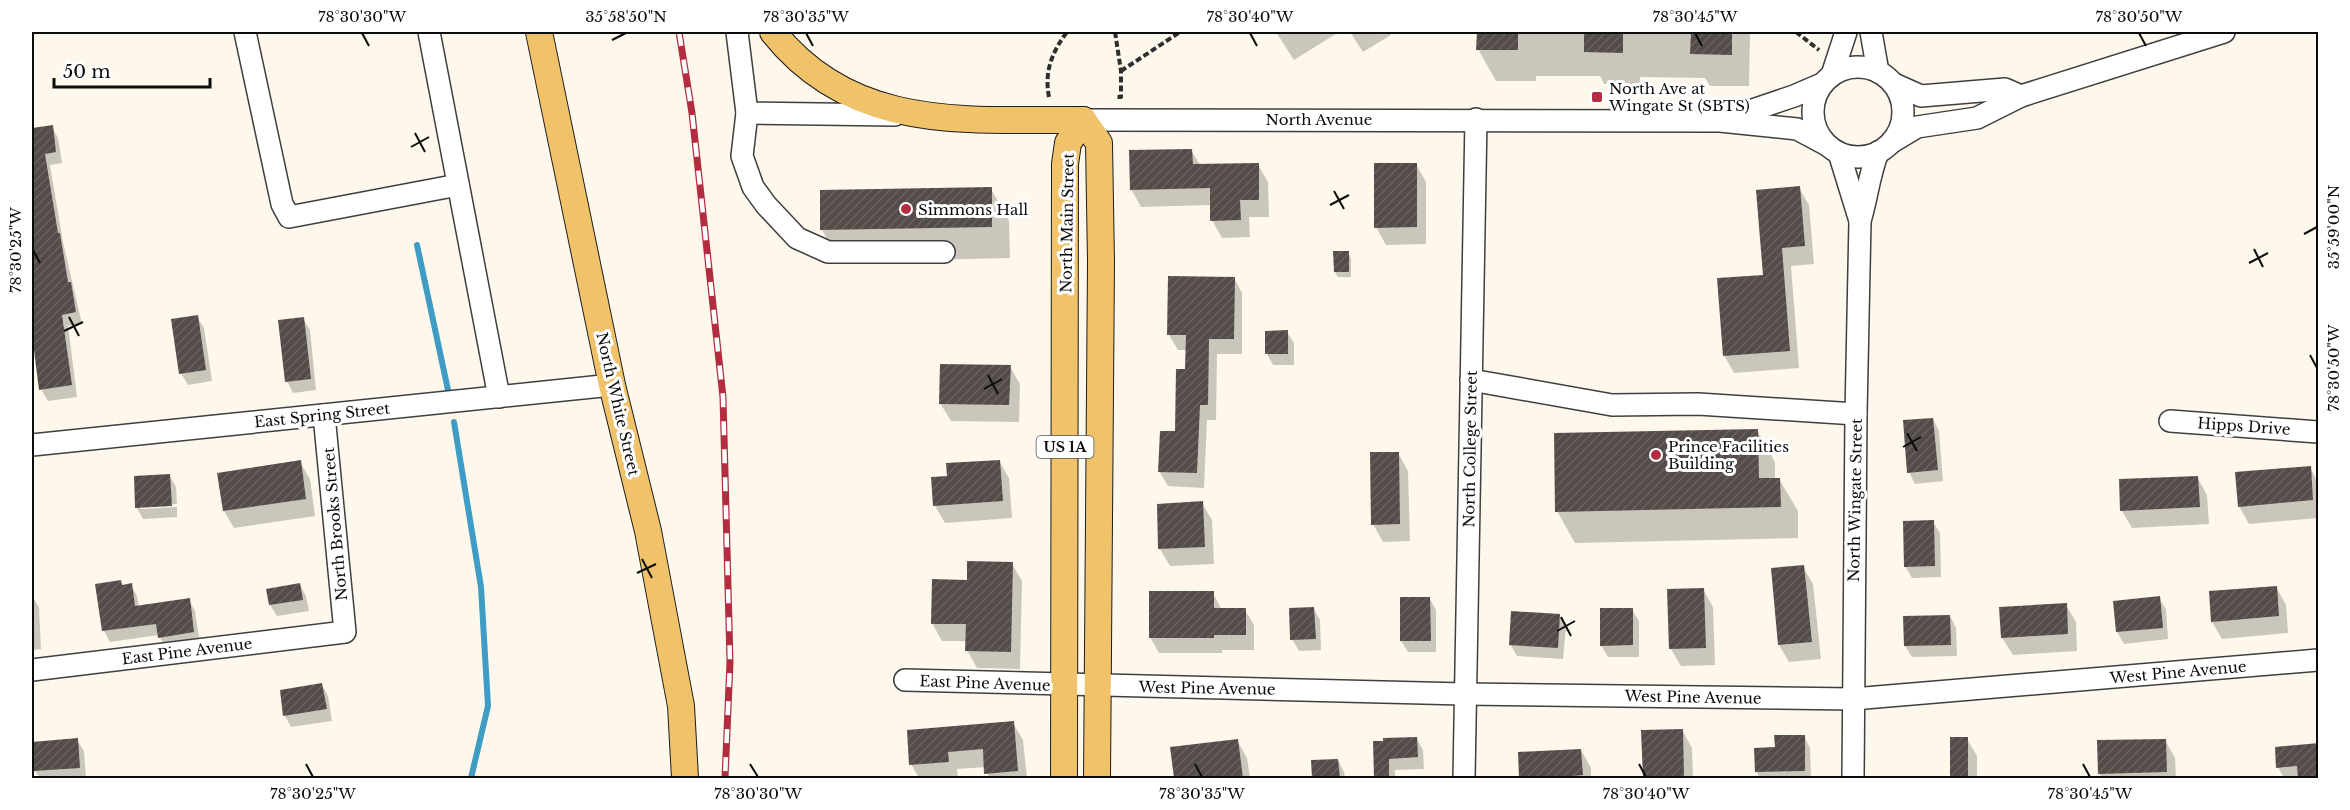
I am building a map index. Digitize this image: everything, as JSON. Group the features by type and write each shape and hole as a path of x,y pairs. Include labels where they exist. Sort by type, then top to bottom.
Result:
{"main road":[{"name":"North White Street","path":"539,32 612,385 648,531 677,679 685,778"},
{"name":"North Avenue","path":"773,32 798,58 837,87 887,109 918,116 1083,120"},
{"name":"North Main Street","path":"1064,778 1065,164 1068,143 1083,120 1099,143 1101,274 1097,778"}],"street":[{"path":"246,32 282,204 289,217 458,185"},
{"path":"429,32 499,397"},
{"path":"737,32 747,112 742,156 753,187 766,206 797,238 828,252 945,252"},
{"path":"1846,32 1827,80 1815,96 1813,109 1814,123 1819,135 1833,149 1853,157 1868,156 1917,127 1977,118 2021,96 2224,32"},
{"path":"1871,32 1886,78 1901,98 1903,113 1900,128 1885,147"},
{"path":"1827,80 1844,69 1858,66 1921,96 2005,89 2021,96"},
{"name":"North Avenue","path":"1719,121 1794,96 1827,80"},
{"path":"747,112 918,116"},
{"name":"North College Street","path":"1464,778 1476,119"},
{"name":"North Avenue","path":"1083,120 1719,121 1797,129 1833,149"},
{"name":"North Wingate Street","path":"1852,778 1860,221 1867,201 1869,175 1885,147"},
{"name":"North Wingate Street","path":"1833,149 1860,221"},
{"path":"1471,380 1612,405 1698,404 1856,414"},
{"name":"East Spring Street","path":"32,445 612,385"},
{"name":"North Brooks Street","path":"324,415 345,632 343,632"},
{"name":"Hipps Drive","path":"2170,421 2319,432"},
{"name":"East Pine Avenue","path":"32,670 343,632"},
{"name":"West Pine Avenue","path":"1065,685 1464,694 1853,699 2319,660"},
{"name":"East Pine Avenue","path":"905,680 1065,685"}],"path":[{"path":"1059,97 1049,97 1048,78 1053,51 1067,32"},
{"path":"1111,97 1121,97 1121,70 1115,32"},
{"path":"1121,70 1180,32"},
{"path":"1796,32 1824,53"}],"building":[{"path":"1477,32 1518,32 1518,50 1476,50"},
{"path":"1584,32 1623,32 1623,53 1584,52"},
{"path":"1691,32 1732,32 1732,55 1690,54"},
{"path":"53,125 56,152 45,154 58,233 60,233 68,282 71,282 76,312 62,315 72,385 39,390 32,334 32,236 34,236 32,128"},
{"path":"1192,149 1193,164 1259,163 1259,200 1240,200 1241,220 1210,221 1210,188 1130,190 1129,150"},
{"path":"1374,163 1417,163 1417,227 1374,228"},
{"path":"1800,186 1805,246 1782,248 1790,351 1723,356 1717,278 1763,275 1756,190"},
{"name":"Simmons Hall","path":"992,187 992,227 820,230 820,190"},
{"path":"1333,251 1349,251 1349,272 1334,272"},
{"path":"1168,276 1235,277 1234,339 1209,339 1208,405 1200,405 1197,473 1158,472 1160,431 1175,431 1176,369 1185,369 1186,335 1167,335"},
{"path":"198,315 206,370 179,374 171,319"},
{"path":"304,317 311,379 285,382 278,320"},
{"path":"1288,330 1288,354 1265,354 1265,331"},
{"path":"940,364 1011,365 1009,405 939,404"},
{"path":"1933,418 1938,470 1907,473 1903,420"},
{"name":"Prince Facilities Building","path":"1758,429 1759,478 1780,478 1781,507 1555,512 1554,433"},
{"path":"1370,452 1399,452 1400,524 1371,525"},
{"path":"301,460 306,499 223,511 217,473"},
{"path":"1000,460 1003,501 933,506 931,477 947,476 946,463"},
{"path":"2311,466 2313,500 2238,507 2235,472"},
{"path":"170,474 172,506 135,508 134,476"},
{"path":"2198,476 2200,507 2120,511 2119,479"},
{"path":"1203,501 1205,547 1158,549 1157,504"},
{"path":"1934,520 1935,566 1904,567 1903,521"},
{"path":"967,561 1013,562 1011,652 965,651 966,624 931,624 932,579 967,580"},
{"path":"1804,565 1812,642 1778,645 1771,568"},
{"path":"121,580 122,585 132,583 135,606 190,598 194,632 158,638 156,624 102,631 95,584"},
{"path":"300,583 303,600 269,605 266,589"},
{"path":"2277,586 2279,616 2211,622 2209,591"},
{"path":"1704,588 1706,648 1669,649 1667,589"},
{"path":"1149,591 1214,591 1214,608 1246,608 1246,635 1214,635 1214,638 1149,638"},
{"path":"2160,596 2163,628 2116,632 2113,601"},
{"path":"1400,597 1430,597 1431,641 1400,641"},
{"path":"2067,603 2068,634 2001,638 1999,607"},
{"path":"1314,607 1316,639 1290,640 1289,608"},
{"path":"1600,608 1633,608 1633,645 1600,646"},
{"path":"1511,611 1560,614 1558,648 1509,645"},
{"path":"1950,615 1951,645 1904,646 1903,616"},
{"path":"322,683 327,709 283,716 280,690"},
{"path":"1014,721 1018,771 984,774 983,749 948,752 949,762 909,765 907,730"},
{"path":"1683,729 1684,778 1643,778 1641,730"},
{"path":"1774,735 1805,735 1805,771 1755,772 1754,748 1775,747"},
{"path":"1417,737 1418,757 1389,759 1389,778 1374,778 1373,741 1383,741 1383,738"},
{"path":"1950,737 1968,737 1968,778 1950,778"},
{"path":"78,738 80,768 34,771 32,742"},
{"path":"1238,739 1243,778 1174,778 1170,747"},
{"path":"2166,739 2167,772 2098,774 2097,740"},
{"path":"2319,743 2319,778 2298,778 2297,766 2276,768 2275,747"},
{"path":"1581,749 1583,775 1519,778 1518,752"},
{"path":"1338,759 1340,778 1312,778 1311,760"}],"waterway":[{"path":"417,245 448,390"},
{"path":"454,422 481,587 488,706 471,778"}],"railway":[{"path":"679,32 692,113 723,397 730,662 725,778"}],"place":[{"name":"North Ave at Wingate St (SBTS)","path":"1597,97"},
{"name":"Simmons Hall","path":"906,209"},
{"name":"Prince Facilities Building","path":"1656,455"}]}
